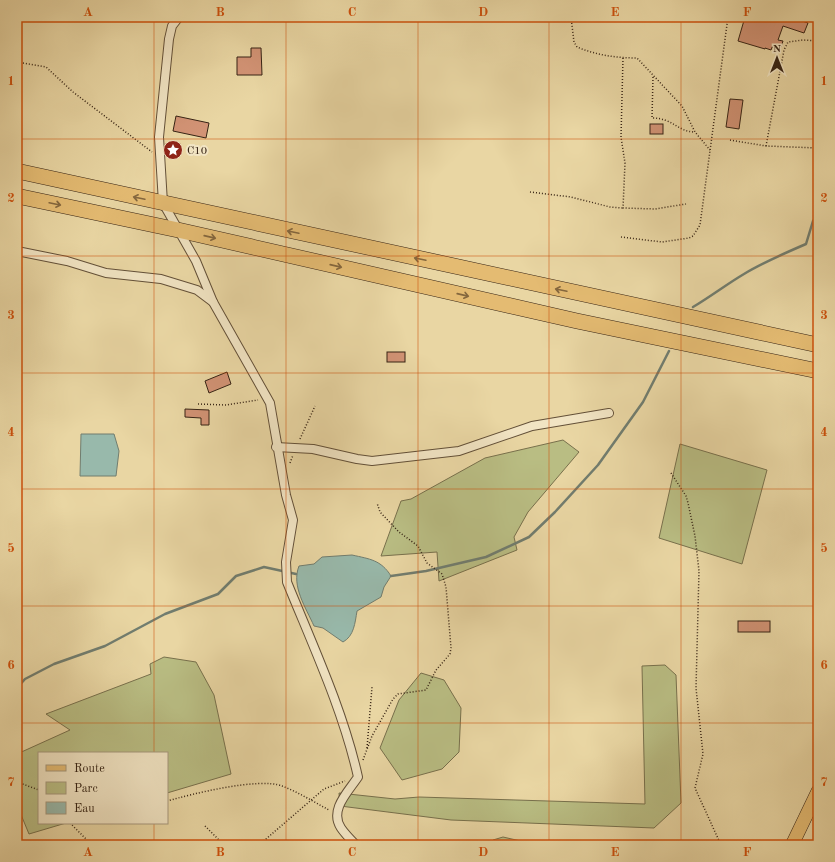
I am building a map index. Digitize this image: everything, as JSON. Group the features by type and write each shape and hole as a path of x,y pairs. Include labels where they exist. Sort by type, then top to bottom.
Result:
{"highway":[{"path":"17,171 818,344"},
{"path":"17,196 178,230 577,321 818,371"},
{"path":"587,295 818,336"},
{"path":"577,321 818,381"}],"main road":[{"path":"792,845 818,791"}],"street":[{"path":"179,17 172,26 169,39 159,120 163,203 196,261 214,302 270,403 276,447 293,520 286,562 287,582 334,698 351,745 358,777 341,801 336,814 340,828 356,845"},
{"path":"17,251 67,261 106,273 161,279 197,290 214,302"},
{"path":"276,447 314,449 357,460 372,461 459,451 532,426 609,413"}],"path":[{"path":"571,17 574,42 577,47 591,53 623,58 637,58 682,106 696,132 710,150"},
{"path":"621,238 662,242 689,238 693,236 701,221 728,17"},
{"path":"813,17 818,19"},
{"path":"766,146 784,50 788,42 803,40 818,41"},
{"path":"623,58 621,137 625,163 623,208"},
{"path":"17,62 46,67 73,92 160,158"},
{"path":"653,76 652,118 667,119 684,130 696,132"},
{"path":"730,140 766,146 818,148"},
{"path":"530,192 571,197 610,207 655,209 686,204"},
{"path":"198,404 226,405 268,398"},
{"path":"671,473 686,496 688,503 695,536 699,571 696,688 703,754 695,788 721,845"},
{"path":"259,845 327,787 358,777 366,750 393,698 398,694 426,690 436,670 450,654 451,648 446,587 442,574 427,563 418,546 399,532 380,512 377,503"},
{"path":"366,750 372,687"},
{"path":"17,782 38,790"},
{"path":"168,801 249,784 266,783 282,786 336,814"},
{"path":"71,824 86,839 88,845"},
{"path":"205,826 224,845"}],"green space":[{"path":"563,440 579,452 528,512 514,537 517,550 439,581 437,552 381,556 401,501 411,499 485,458"},
{"path":"680,444 767,470 742,564 659,538"},
{"path":"164,657 196,662 214,695 231,774 168,793 168,752 38,752 38,824 63,824 29,834 17,805 17,754 70,730 46,714 151,674 150,664"},
{"path":"665,665 676,675 681,803 654,828 451,820 340,806 339,793 395,799 419,797 645,804 642,666"},
{"path":"421,673 444,680 461,708 459,752 442,769 402,780 380,748 399,700"},
{"path":"503,837 538,845 490,845 493,840"}],"water":[{"path":"81,434 114,434 119,451 116,476 80,476"},
{"path":"352,555 370,559 379,563 391,576 384,587 381,597 357,611 352,633 343,642 323,628 314,626 300,597 297,574 299,566 314,564 322,557"}],"building":[{"path":"745,17 790,17 808,23 804,33 783,26 778,40 783,41 781,47 773,45 771,50 738,41"},
{"path":"251,48 261,48 262,75 237,75 237,57 251,57"},
{"path":"730,99 743,100 739,129 726,127"},
{"path":"176,116 209,123 206,138 173,131"},
{"path":"650,124 663,124 663,134 650,134"},
{"path":"387,352 405,352 405,362 387,362"},
{"path":"227,372 231,384 209,393 205,381"},
{"path":"185,409 209,410 209,425 201,425 201,418 185,417"},
{"path":"738,621 770,621 770,632 738,632"}],"waterway":[{"path":"693,307 752,270 806,244 813,221 818,215"},
{"path":"391,576 426,571 486,557 529,537 555,512 598,465 643,402 669,351"},
{"path":"17,688 25,679 54,664 105,646 165,614 218,594 236,576 264,567 296,574"}],"place":[{"name":"C10","path":"173,150"}]}
